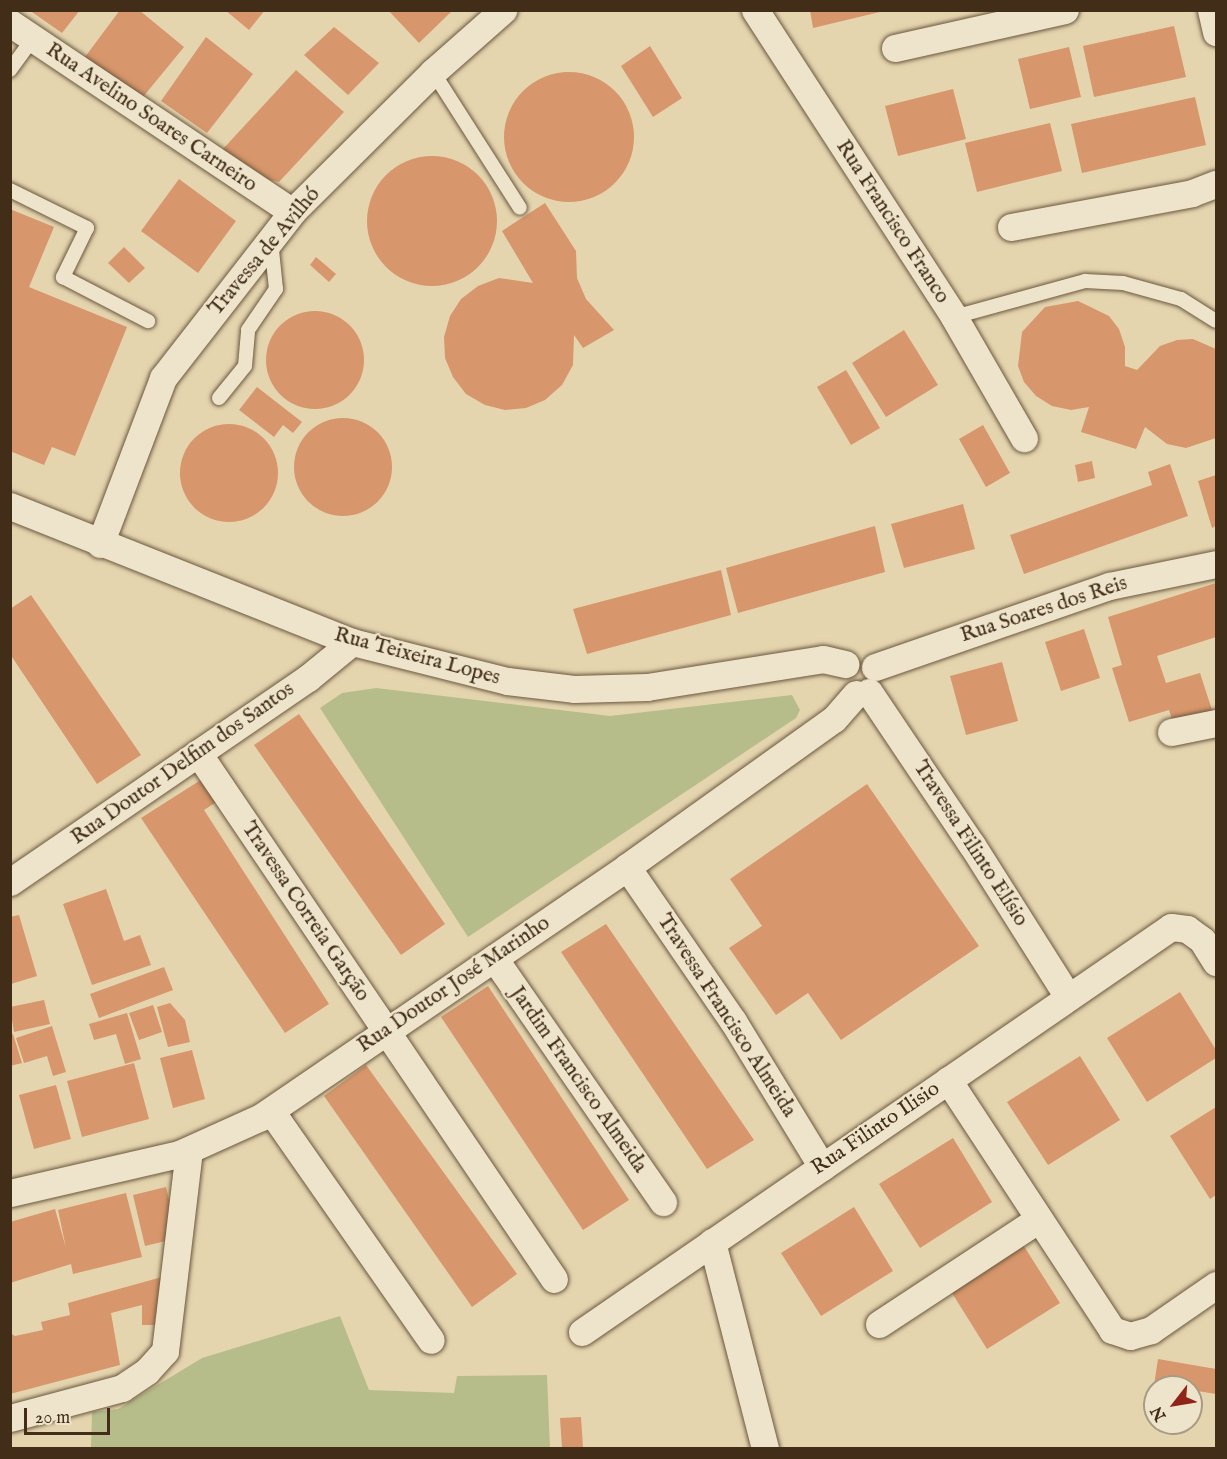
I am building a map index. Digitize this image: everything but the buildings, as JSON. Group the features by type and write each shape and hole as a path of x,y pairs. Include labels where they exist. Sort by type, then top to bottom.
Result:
{"street":[{"name":"Travessa de Avilhó","path":"100,543 163,378 292,212 433,72 502,10"},
{"name":"Rua Francisco Franco","path":"755,10 954,317 1024,438"},
{"path":"895,48 1065,10"},
{"path":"1211,10 1216,32"},
{"name":"Rua Avelino Soares Carneiro","path":"10,23 292,212"},
{"path":"1011,227 1192,192 1216,184"},
{"name":"Rua Teixeira Lopes","path":"10,506 352,642 507,681 574,689 647,687 824,659 845,664"},
{"name":"Rua Soares dos Reis","path":"875,666 1109,586 1216,564"},
{"name":"Rua Doutor Delfim dos Santos","path":"10,882 308,678 352,642"},
{"path":"861,657 875,666 878,678 862,693 842,683 845,664 861,657"},
{"name":"Rua Doutor José Marinho","path":"10,1193 189,1151 271,1111 627,867 834,718 862,693"},
{"name":"Travessa Filinto Elísio","path":"862,693 972,845 1068,997"},
{"path":"1171,732 1216,723"},
{"name":"Travessa Correia Garção","path":"198,753 554,1279"},
{"name":"Travessa Francisco Almeida","path":"627,867 733,1021 822,1167"},
{"name":"Rua Filinto Ilisio","path":"582,1332 1171,927 1186,929 1202,940 1216,962"},
{"name":"Jardim Francisco Almeida","path":"494,958 663,1202"},
{"path":"948,1080 1112,1330 1130,1336 1150,1330 1216,1285"},
{"path":"271,1111 432,1340"},
{"path":"10,1418 122,1388 147,1371 165,1351 189,1151"},
{"path":"879,1324 1040,1219"},
{"path":"712,1242 765,1449"}],"lane":[{"path":"10,70 33,38"},
{"path":"433,72 520,208"},
{"path":"10,190 87,228 63,277 148,321"},
{"path":"219,398 246,366 248,330 276,289 271,239"},
{"path":"954,317 1085,281 1123,282 1181,299 1216,321"}],"green space":[{"path":"376,688 610,716 792,695 800,710 796,718 468,937 320,708 342,693"},
{"path":"340,1316 369,1390 454,1393 457,1376 547,1375 550,1448 91,1448 92,1412 118,1409 202,1358"}]}
